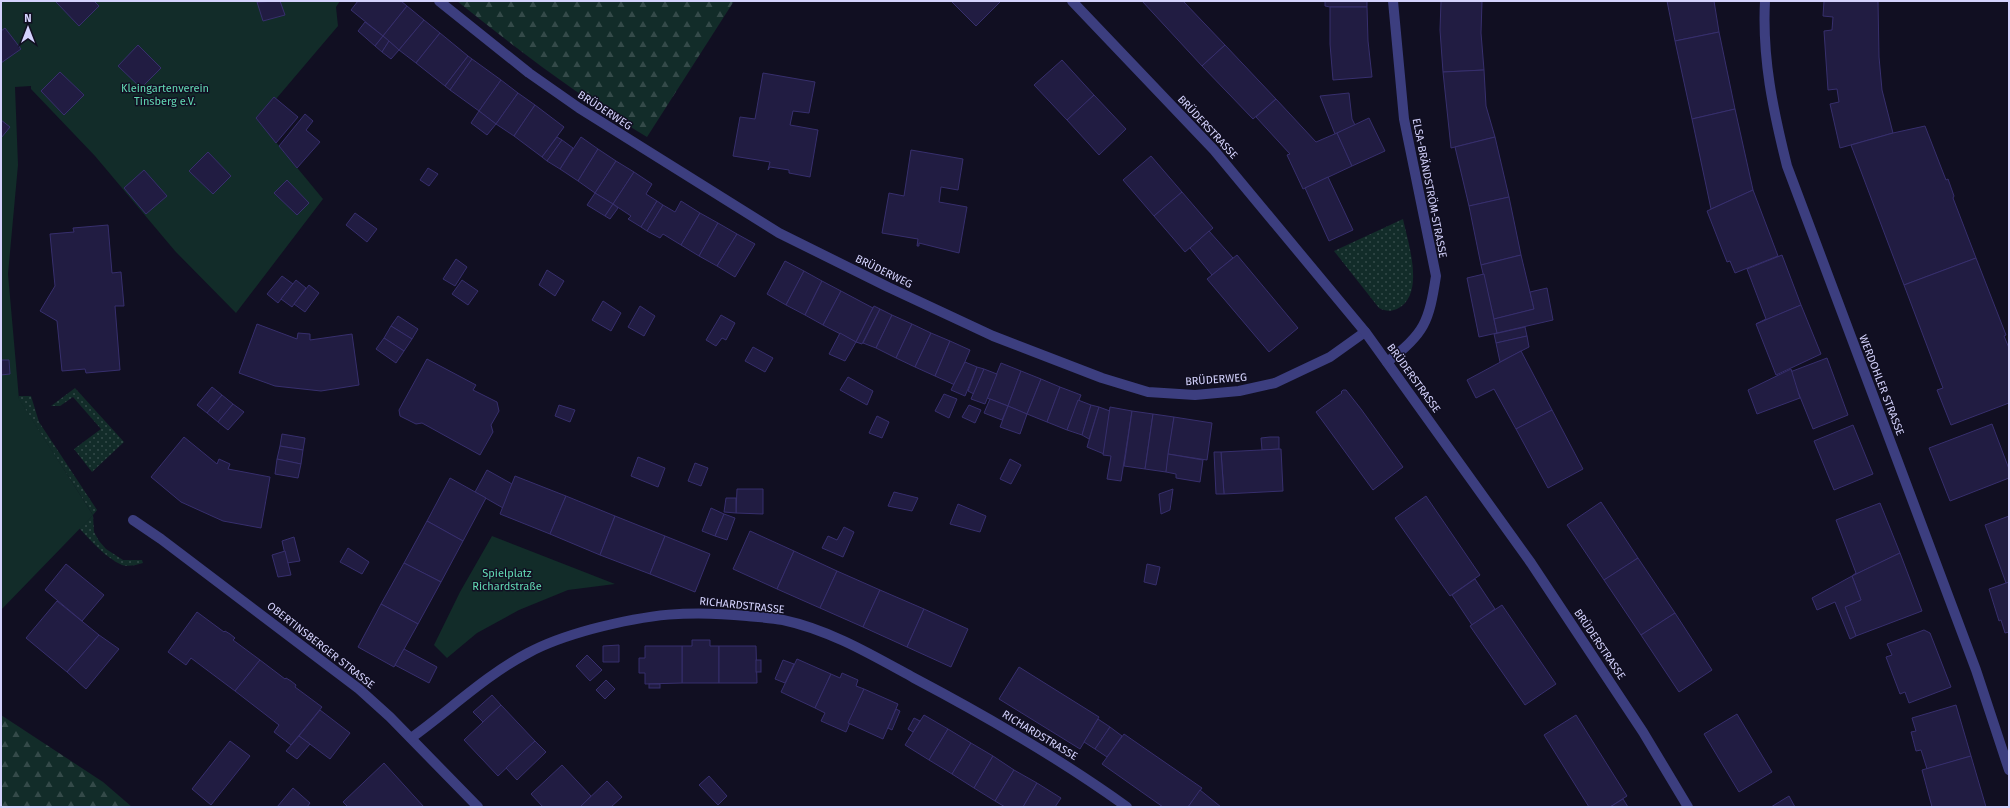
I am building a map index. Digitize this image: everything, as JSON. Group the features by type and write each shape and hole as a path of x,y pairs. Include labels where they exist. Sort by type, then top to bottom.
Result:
{"street":[{"name":"BRÜDERWEG","path":"439,1 529,74 579,108 642,149 779,232 888,287 993,336 1102,378 1148,392 1195,395 1239,391 1275,383 1330,357 1365,332"},
{"name":"BRÜDERSTRASSE","path":"1072,1 1214,150 1365,332 1531,563 1643,732 1688,807"},
{"name":"ELSA-BRÄNDSTRÖM-STRASSE","path":"1387,362 1402,351 1424,328 1433,303 1436,276 1404,119 1393,1"},
{"name":"WERDOHLER STRASSE","path":"1765,1 1763,34 1770,93 1787,166 1976,670 2009,770"},
{"name":"OBERTINSBERGER STRASSE","path":"133,520 161,539 359,689 411,738 478,807"},
{"name":"RICHARDSTRASSE","path":"411,738 500,671 528,653 554,641 620,622 658,614 708,612 782,620 814,629 855,646 1022,737 1080,773 1126,807"}],"green space":[{"name":"Kleingartenverein Tinsberg e.V.","path":"1,1 340,1 336,7 338,26 276,99 274,98 256,118 323,199 236,313 175,251 95,156 31,89 31,86 15,87 18,165 8,274 19,399 93,515 1,610"},
{"path":"457,1 734,1 647,137 598,106 550,72"},
{"path":"1403,219 1413,268 1411,292 1406,302 1397,309 1392,311 1385,310 1379,308 1334,251"},
{"path":"75,388 124,442 92,472 74,449 101,429 73,397 60,406 51,406"},
{"path":"19,396 31,396 39,422 97,510 93,515 19,400"},
{"path":"93,515 94,532 106,549 123,560 142,560 143,563 125,566 116,562 99,549 79,528"},
{"name":"Spielplatz Richardstraße","path":"492,536 615,584 568,590 519,610 477,633 447,658 434,645 460,592"},
{"path":"1,715 103,782 132,807 1,807"}],"building":[{"path":"94,1 99,6 79,26 56,2"},
{"path":"280,1 285,15 263,21 257,2"},
{"path":"358,1 401,1 407,6 383,36 351,10"},
{"path":"951,1 1001,1 976,26"},
{"path":"1142,1 1183,1 1225,45 1202,66"},
{"path":"1325,1 1367,1 1367,7 1330,7 1325,6"},
{"path":"1441,1 1482,1 1481,33 1484,70 1443,72 1440,30"},
{"path":"1667,1 1714,1 1719,32 1675,41"},
{"path":"1824,1 1878,1 1879,57 1882,90 1893,133 1840,148 1830,104 1839,102 1837,89 1828,90 1824,31 1832,30 1833,17 1823,16"},
{"path":"407,6 424,20 399,50 383,36"},
{"path":"1330,7 1367,7 1368,41 1372,77 1333,80 1330,44"},
{"path":"424,20 440,33 416,63 399,50"},
{"path":"365,22 383,36 375,46 358,31"},
{"path":"5,28 21,49 1,63 1,31"},
{"path":"1719,32 1735,109 1692,119 1675,41"},
{"path":"440,33 468,56 445,86 416,63"},
{"path":"383,36 389,41 382,52 375,46"},
{"path":"389,41 399,50 391,59 382,52"},
{"path":"138,45 161,68 141,88 118,66"},
{"path":"1225,45 1276,99 1253,119 1202,66"},
{"path":"468,56 472,59 450,90 445,86"},
{"path":"472,59 501,80 479,111 450,90"},
{"path":"1062,60 1094,95 1067,120 1034,85"},
{"path":"1484,70 1486,106 1495,137 1451,148 1443,72"},
{"path":"60,72 84,95 64,115 41,91"},
{"path":"763,73 815,82 809,113 793,111 790,125 818,130 810,177 789,173 789,170 770,167 768,170 770,162 733,156 740,117 755,119"},
{"path":"501,80 518,93 496,124 479,111"},
{"path":"518,93 535,105 514,136 496,124"},
{"path":"1349,93 1352,119 1355,125 1335,134 1320,96"},
{"path":"1094,95 1126,129 1099,155 1067,120"},
{"path":"274,97 298,117 276,143 256,118"},
{"path":"1276,99 1316,142 1337,133 1352,166 1303,189 1287,155 1290,154 1256,117"},
{"path":"535,105 564,127 542,157 514,136"},
{"path":"1735,109 1753,190 1711,209 1692,119"},
{"path":"479,111 496,124 487,135 471,123"},
{"path":"305,114 313,121 306,130 320,142 297,168 279,146"},
{"path":"1369,118 1385,151 1352,166 1337,133"},
{"path":"1,120 10,127 1,138"},
{"path":"1925,126 1946,180 1948,179 1954,196 1953,198 1976,258 1904,285 1851,145"},
{"path":"557,137 562,140 547,161 542,157"},
{"path":"581,137 598,149 578,181 560,169"},
{"path":"1495,137 1509,197 1469,206 1455,147"},
{"path":"562,140 573,148 560,169 547,161"},
{"path":"598,149 616,161 595,193 578,181"},
{"path":"911,150 963,159 958,190 941,187 939,202 967,207 959,253 919,243 919,246 917,246 918,239 882,233 889,193 904,196"},
{"path":"208,152 231,176 213,194 189,171"},
{"path":"1151,156 1182,192 1154,216 1123,180"},
{"path":"616,161 634,172 613,204 595,193"},
{"path":"428,168 438,174 429,186 420,180"},
{"path":"144,170 167,196 146,214 124,188"},
{"path":"634,172 652,184 646,194 657,201 641,227 628,219 631,216 613,204"},
{"path":"1328,177 1353,230 1329,241 1305,188"},
{"path":"287,180 309,203 297,215 274,193"},
{"path":"1753,190 1778,256 1735,273 1730,261 1727,262 1707,211"},
{"path":"1182,192 1213,228 1185,252 1154,216"},
{"path":"595,193 613,204 605,216 587,205"},
{"path":"1509,197 1521,255 1481,265 1469,206"},
{"path":"657,201 663,205 647,231 641,227"},
{"path":"681,201 700,213 681,245 663,234 660,238 647,231 663,205 675,212"},
{"path":"613,204 618,208 610,219 605,216"},
{"path":"355,213 377,229 367,242 346,225"},
{"path":"700,213 718,223 699,256 681,245"},
{"path":"718,223 737,234 717,266 699,256"},
{"path":"108,225 112,273 121,272 124,306 115,306 120,370 86,373 85,369 62,371 57,321 40,311 55,286 50,234 74,232 73,228"},
{"path":"1209,231 1233,258 1212,275 1190,248"},
{"path":"737,234 755,244 735,277 717,266"},
{"path":"1237,255 1298,328 1269,352 1207,279"},
{"path":"1521,255 1534,309 1494,319 1481,265"},
{"path":"1782,255 1801,305 1756,324 1766,319 1747,269"},
{"path":"1976,258 2006,335 2004,336 2009,348 2009,403 1951,425 1937,390 1943,388 1904,285"},
{"path":"456,259 467,267 455,286 443,279"},
{"path":"785,261 804,271 786,305 767,294"},
{"path":"547,270 564,281 555,296 539,285"},
{"path":"804,271 822,281 805,315 786,305"},
{"path":"1484,274 1497,333 1479,337 1467,278"},
{"path":"282,276 293,284 278,303 267,294"},
{"path":"296,280 306,288 292,307 281,299"},
{"path":"462,280 478,291 468,305 452,294"},
{"path":"822,281 841,291 823,325 805,315"},
{"path":"309,285 319,293 305,312 294,304"},
{"path":"1547,288 1553,320 1497,333 1494,319 1534,309 1530,292"},
{"path":"841,291 873,308 856,342 823,325"},
{"path":"603,301 621,313 611,331 592,320"},
{"path":"1801,305 1821,354 1776,375 1756,324"},
{"path":"640,306 655,316 644,336 628,327"},
{"path":"874,306 880,309 862,344 856,342"},
{"path":"880,309 892,315 876,348 863,343"},
{"path":"721,315 735,323 726,340 722,338 716,346 706,340"},
{"path":"892,315 912,324 896,358 876,348"},
{"path":"398,316 418,329 412,339 391,326"},
{"path":"257,324 297,339 298,333 310,334 310,340 352,334 359,385 321,391 275,386 239,373"},
{"path":"912,324 931,333 915,367 896,358"},
{"path":"391,326 412,339 404,351 384,338"},
{"path":"1525,327 1527,336 1496,343 1494,334"},
{"path":"840,333 856,342 845,361 829,354"},
{"path":"931,333 950,341 935,376 915,367"},
{"path":"1527,336 1529,347 1500,362 1496,343"},
{"path":"384,338 404,351 396,363 376,349"},
{"path":"950,341 970,350 955,385 935,376"},
{"path":"753,347 773,358 765,372 745,361"},
{"path":"1521,351 1552,410 1516,429 1494,389 1476,398 1467,380"},
{"path":"1827,358 1848,415 1813,429 1790,372"},
{"path":"427,359 476,385 473,390 497,402 499,411 491,425 493,432 480,455 422,423 416,424 400,416 399,410"},
{"path":"1,360 9,360 10,374 1,375"},
{"path":"965,362 977,367 965,396 951,390"},
{"path":"1001,363 1021,371 1008,406 987,398"},
{"path":"977,367 984,369 974,394 968,391"},
{"path":"984,369 997,374 985,404 971,399"},
{"path":"1791,369 1800,398 1757,414 1748,390"},
{"path":"1021,371 1041,379 1027,414 1008,406"},
{"path":"848,377 873,391 867,405 840,390"},
{"path":"1041,379 1060,387 1047,422 1027,414"},
{"path":"212,387 222,395 207,413 197,405"},
{"path":"1060,387 1081,395 1067,430 1047,422"},
{"path":"1346,390 1361,409 1403,467 1373,490 1316,412 1342,393 1341,392"},
{"path":"944,394 957,399 949,418 935,411"},
{"path":"222,395 233,404 218,422 207,413"},
{"path":"990,399 1008,406 1002,420 984,413"},
{"path":"1078,400 1091,405 1082,435 1067,430"},
{"path":"233,404 244,412 228,430 218,422"},
{"path":"559,405 575,410 570,422 555,416"},
{"path":"969,405 981,410 975,423 962,417"},
{"path":"1091,405 1099,407 1089,439 1082,435"},
{"path":"1008,406 1027,414 1020,434 1000,427"},
{"path":"1099,407 1110,411 1104,454 1087,447"},
{"path":"1110,407 1132,411 1121,481 1107,479 1111,456 1103,455"},
{"path":"1552,410 1583,469 1548,488 1516,429"},
{"path":"1132,411 1153,414 1145,469 1124,466"},
{"path":"1153,414 1174,417 1166,472 1145,469"},
{"path":"877,416 889,422 882,438 869,433"},
{"path":"1174,417 1212,423 1207,460 1168,454"},
{"path":"1992,424 2009,469 2009,478 1950,501 1929,448"},
{"path":"1853,425 1873,474 1834,490 1814,441"},
{"path":"282,434 305,438 303,450 280,446"},
{"path":"184,437 217,464 219,459 230,464 228,469 270,477 261,528 223,521 181,502 151,477"},
{"path":"1279,437 1279,449 1262,450 1261,438"},
{"path":"280,446 303,450 301,464 277,459"},
{"path":"1281,449 1283,491 1224,494 1221,452"},
{"path":"1214,452 1221,452 1224,494 1216,494"},
{"path":"1168,454 1203,460 1200,482 1176,478 1176,474 1166,472"},
{"path":"638,457 665,468 658,487 631,476"},
{"path":"277,459 301,464 298,478 275,474"},
{"path":"1010,459 1021,465 1011,484 1000,479"},
{"path":"695,463 708,468 701,486 688,481"},
{"path":"487,470 512,484 503,508 475,492"},
{"path":"515,476 566,496 550,534 500,514"},
{"path":"450,478 486,498 463,541 427,521"},
{"path":"737,489 763,489 763,514 736,513"},
{"path":"1173,489 1170,510 1161,514 1159,494"},
{"path":"894,492 918,498 912,511 888,506"},
{"path":"566,496 615,516 600,555 550,534"},
{"path":"1426,496 1480,575 1450,596 1395,518"},
{"path":"726,498 736,498 736,513 724,512"},
{"path":"1601,502 1638,558 1604,580 1567,525"},
{"path":"1880,503 1900,553 1852,576 1856,573 1836,520"},
{"path":"958,504 986,516 980,532 950,524"},
{"path":"711,508 724,514 715,536 702,531"},
{"path":"724,514 735,518 727,540 715,536"},
{"path":"615,516 665,536 650,574 600,555"},
{"path":"2009,516 2009,582 2006,583 1985,525"},
{"path":"427,521 463,541 441,582 404,563"},
{"path":"844,527 854,532 843,557 822,548 828,536 837,540"},
{"path":"750,531 794,551 777,589 733,569"},
{"path":"665,536 710,554 695,592 650,574"},
{"path":"294,537 300,561 287,563 282,541"},
{"path":"348,548 369,562 362,574 340,562"},
{"path":"285,551 291,575 278,577 272,555"},
{"path":"794,551 837,571 820,608 777,589"},
{"path":"1900,553 1922,611 1856,636 1845,607 1861,600 1852,576"},
{"path":"1638,558 1675,613 1641,635 1604,580"},
{"path":"404,563 441,582 418,624 381,604"},
{"path":"66,564 104,595 82,621 45,590"},
{"path":"1147,564 1160,567 1156,585 1144,582"},
{"path":"837,571 880,590 863,627 820,608"},
{"path":"1852,576 1861,600 1845,607 1856,636 1850,639 1835,602 1817,610 1812,598"},
{"path":"1475,579 1495,609 1472,625 1452,595"},
{"path":"2009,582 2009,632 2005,633 2001,620 1999,621 1989,589"},
{"path":"880,590 924,609 907,647 863,627"},
{"path":"57,601 99,635 67,672 26,638"},
{"path":"381,604 418,624 394,667 358,647"},
{"path":"1502,605 1556,684 1525,705 1470,626"},
{"path":"924,609 968,629 951,667 907,647"},
{"path":"197,612 224,632 225,631 230,634 235,638 233,640 260,660 235,691 191,658 186,665 168,652"},
{"path":"1675,613 1712,670 1679,692 1641,635"},
{"path":"1924,630 1930,633 1951,687 1909,703 1905,692 1900,694 1886,657 1892,655 1887,644"},
{"path":"99,635 119,649 86,689 67,672"},
{"path":"692,640 710,640 710,646 719,646 719,683 682,683 682,646 692,646"},
{"path":"619,645 619,662 603,662 603,646"},
{"path":"645,646 682,646 682,683 645,684 645,673 639,673 639,658 645,658"},
{"path":"719,646 756,646 757,683 719,683"},
{"path":"404,649 437,667 429,683 395,665"},
{"path":"587,655 602,670 590,681 576,666"},
{"path":"797,659 831,674 815,708 781,692"},
{"path":"260,660 285,679 286,678 291,681 296,685 295,687 322,707 291,745 274,732 279,725 235,691"},
{"path":"756,660 761,660 761,672 756,672"},
{"path":"783,660 794,664 785,683 775,679"},
{"path":"1019,667 1099,717 1080,749 999,699"},
{"path":"842,673 858,680 856,686 864,689 846,732 821,721 825,713 815,708 831,674 840,678"},
{"path":"606,680 615,689 605,699 596,690"},
{"path":"649,684 660,684 660,688 649,688"},
{"path":"864,689 898,704 883,739 848,723"},
{"path":"492,695 501,705 483,722 473,712"},
{"path":"501,705 535,741 498,776 464,740"},
{"path":"1956,705 1971,756 1927,769 1921,750 1916,751 1911,732 1916,731 1912,718"},
{"path":"896,709 900,711 892,730 888,728"},
{"path":"320,710 350,733 330,759 299,736"},
{"path":"1737,714 1772,772 1739,792 1704,734"},
{"path":"924,715 948,729 929,760 905,745"},
{"path":"1576,715 1627,796 1610,807 1589,807 1544,735"},
{"path":"914,718 920,721 913,732 908,729"},
{"path":"1098,719 1110,727 1095,749 1084,742"},
{"path":"1110,727 1122,736 1107,757 1095,749"},
{"path":"948,729 971,743 952,774 929,760"},
{"path":"1124,734 1202,788 1188,807 1163,807 1102,764"},
{"path":"299,736 310,744 297,759 286,751"},
{"path":"230,741 250,756 211,805 192,789"},
{"path":"535,741 546,752 517,780 506,768"},
{"path":"971,743 993,756 974,788 952,774"},
{"path":"993,756 1014,770 995,801 974,788"},
{"path":"1971,756 1986,807 1932,807 1922,770"},
{"path":"384,763 424,807 348,807 343,802"},
{"path":"562,765 591,796 580,807 543,807 531,794"},
{"path":"1014,770 1037,783 1023,807 1005,807 995,801"},
{"path":"709,776 727,796 718,805 699,785"},
{"path":"607,781 622,797 611,807 580,807"},
{"path":"1037,783 1061,798 1055,807 1023,807"},
{"path":"293,788 310,803 307,807 277,807"},
{"path":"1200,790 1221,807 1188,807"},
{"path":"1789,796 1795,807 1771,807"},
{"path":"1623,799 1628,807 1610,807"}]}
